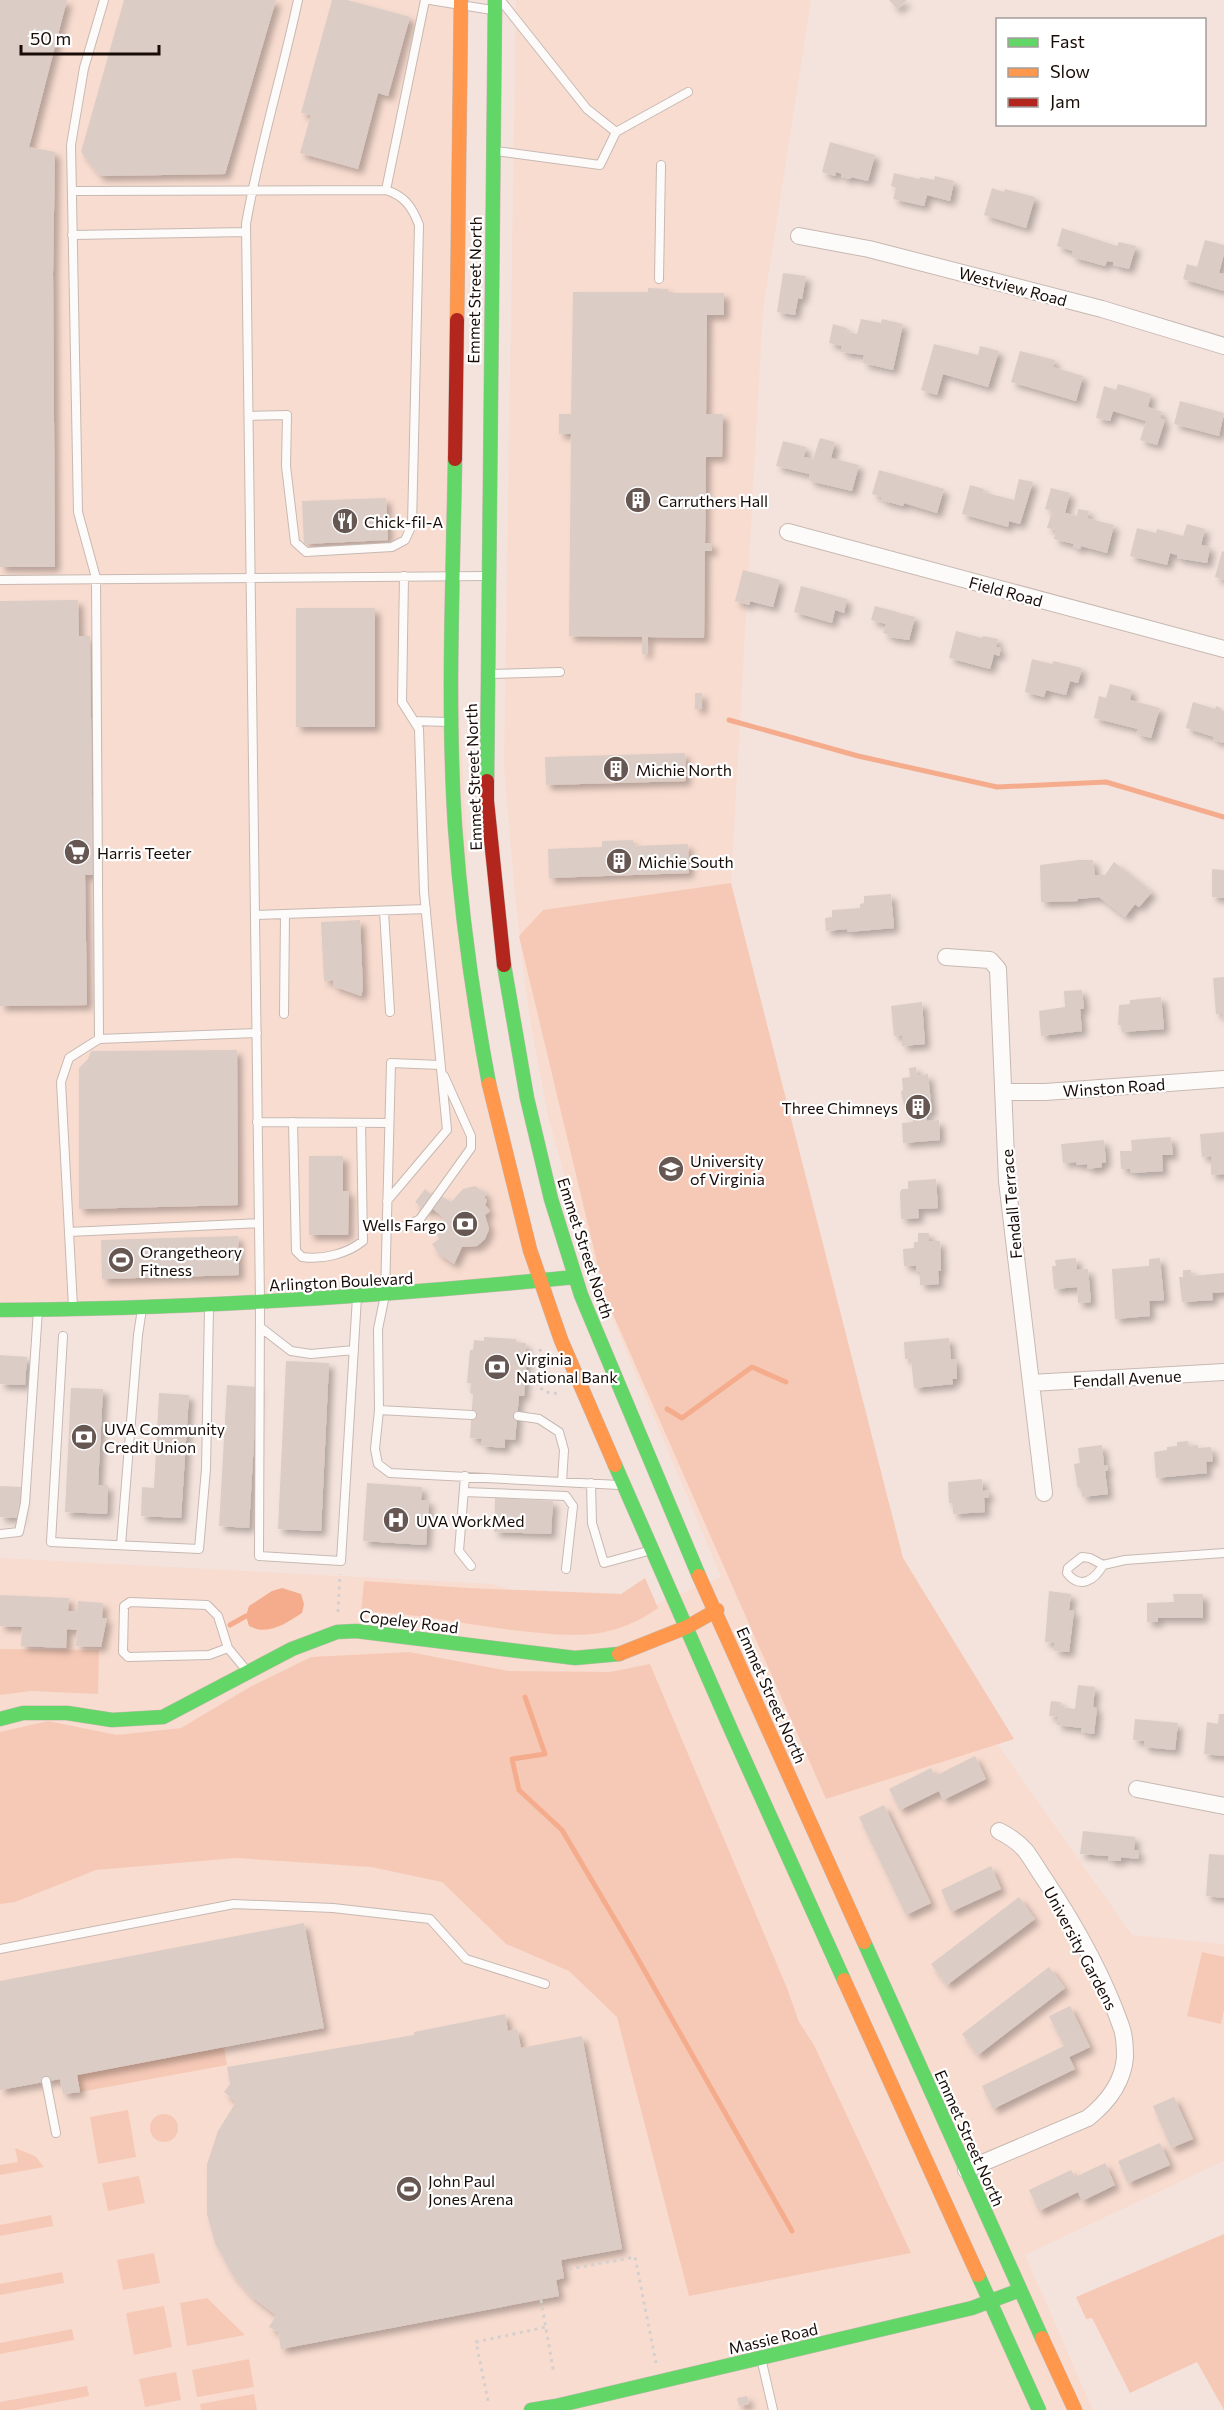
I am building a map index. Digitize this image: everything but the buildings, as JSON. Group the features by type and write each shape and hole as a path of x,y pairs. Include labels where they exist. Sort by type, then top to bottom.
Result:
{"main road":[{"name":"Emmet Street North","path":"461,3 453,576 452,722 455,826 463,918 475,1007 495,1113 540,1281 561,1340 622,1485 687,1627 736,1743 989,2303 1040,2410"},
{"name":"Emmet Street North","path":"496,4 487,801 502,955 527,1098 551,1199 575,1277 609,1367 688,1551 717,1610 1075,2410"},
{"name":"Arlington Boulevard","path":"0,1310 73,1311 357,1297 575,1277"},
{"name":"Copeley Road","path":"0,1719 23,1713 56,1713 112,1720 163,1717 292,1649 337,1632 356,1630 575,1658 622,1654 687,1627 717,1610"},
{"name":"Massie Road","path":"531,2410 989,2303 1020,2290"}],"street":[{"name":"Westview Road","path":"799,236 851,244 1069,301 1224,346"},
{"name":"Field Road","path":"788,532 1224,650"},
{"name":"Fendall Terrace","path":"946,957 990,960 998,969 1007,1181 1044,1493"},
{"name":"Winston Road","path":"1004,1092 1044,1092 1224,1079"},
{"name":"Fendall Avenue","path":"1031,1383 1224,1372"},
{"path":"1137,1789 1224,1806"},
{"name":"University Gardens","path":"966,2170 1088,2118 1112,2095 1125,2060 1122,2027 1071,1921 1026,1851 1014,1839 999,1831"}],"lane":[{"path":"99,1040 96,578 78,512 71,145 84,68 104,0"},
{"path":"298,0 282,75 252,191 246,232 260,1302 259,1556 340,1561 357,1297"},
{"path":"386,190 428,0 496,4 587,110 616,132"},
{"path":"493,151 600,165 616,132 687,92"},
{"path":"659,279 661,165"},
{"path":"72,191 386,190 400,195 415,214 419,225 412,525 405,540 392,548 306,552 295,542 286,466 287,415 249,416"},
{"path":"72,235 246,232"},
{"path":"387,1202 447,1130 426,909 419,729 402,702 404,576"},
{"path":"0,580 488,576"},
{"path":"487,674 560,672"},
{"path":"414,721 452,722"},
{"path":"256,915 426,909"},
{"path":"384,911 390,1012"},
{"path":"284,1014 285,914"},
{"path":"73,1311 61,1082 69,1058 99,1040 257,1033"},
{"path":"440,1065 391,1063 385,1295 378,1329 379,1410 375,1449 378,1464 390,1473 622,1485"},
{"path":"387,1227 406,1226 420,1219 471,1148 471,1136 440,1065"},
{"path":"257,1122 390,1123"},
{"path":"293,1122 296,1251 302,1257 312,1259 351,1250 363,1241 361,1123"},
{"path":"69,1232 259,1223"},
{"path":"63,1336 51,1542 199,1549 206,1469 209,1304"},
{"path":"121,1545 142,1307"},
{"path":"0,1534 19,1532 25,1503 38,1310"},
{"path":"260,1327 291,1351 310,1354 354,1350"},
{"path":"379,1410 472,1414"},
{"path":"518,1416 539,1419 559,1432 564,1450 562,1482"},
{"path":"465,1476 459,1551 471,1566"},
{"path":"591,1483 592,1523 601,1566 652,1550"},
{"path":"464,1492 566,1496 573,1506 566,1569"},
{"path":"1103,1565 1125,1560 1224,1553"},
{"path":"228,1648 209,1655 128,1657 123,1652 124,1606 130,1602 207,1605 218,1616 228,1648 248,1671"},
{"path":"0,1949 234,1904 333,1908 430,1919 466,1959 545,1984"},
{"path":"46,2081 56,2133"},
{"path":"761,2357 773,2410"}],"path":[{"path":"536,1353 529,1368 533,1381 540,1389 554,1395 565,1392"},
{"path":"337,1632 340,1561"},
{"path":"569,2269 635,2257 657,2368"},
{"path":"541,2300 554,2374"},
{"path":"488,2401 476,2342 546,2327"}],"shaded area":[{"path":"0,0 461,0 453,576 475,1007 540,1281 0,1306"},
{"name":"University of Virginia","path":"516,0 811,0 763,310 731,883 839,1520 1132,1935 1224,1944 1224,2161 1025,2255 1093,2410 0,2410 0,1558 493,1584 578,1612 629,1615 721,1577 619,1334 577,1222 548,1116 529,1014 515,896 504,766"},
{"path":"731,883 903,1558 1014,1739 826,1799 605,1296 519,936 543,910"},
{"path":"645,1578 658,1608 640,1619 605,1632 569,1635 532,1632 418,1616 361,1612 364,1581 621,1594"},
{"path":"282,1588 301,1594 304,1604 302,1613 283,1625 270,1629 256,1629 249,1626 246,1616 249,1606 272,1591"},
{"path":"0,1649 99,1650 98,1694 31,1691 0,1695"},
{"path":"409,1652 509,1671 610,1672 650,1664 787,1988 799,2022 814,2045 911,2253 689,2296 617,2017 569,1971 506,1944 442,1882 371,1867 236,1858 96,1870 15,1902 0,1904 0,1732 48,1721 117,1735 181,1728 250,1687 311,1657"},
{"path":"1202,1952 1224,1957 1224,2010 1221,2024 1187,2016"},
{"path":"224,2047 227,2065 80,2092 77,2075"},
{"path":"128,2110 136,2157 98,2164 90,2117"},
{"path":"164,2114 174,2118 178,2128 174,2138 164,2142 154,2138 150,2128 154,2118"},
{"path":"15,2148 35,2156 44,2167 0,2175 0,2165 18,2162"},
{"path":"139,2176 145,2203 108,2211 102,2183"},
{"path":"51,2215 53,2226 0,2236 0,2225"},
{"path":"1224,2234 1224,2410 1197,2362 1130,2393 1092,2318 1086,2319 1076,2297"},
{"path":"154,2253 160,2283 123,2290 117,2260"},
{"path":"62,2272 64,2283 0,2295 0,2284"},
{"path":"207,2298 245,2335 187,2346 180,2303"},
{"path":"164,2306 172,2347 134,2355 126,2313"},
{"path":"72,2329 74,2340 0,2354 0,2343"},
{"path":"249,2359 254,2387 197,2397 192,2370"},
{"path":"176,2372 181,2400 145,2407 139,2379"},
{"path":"87,2386 89,2396 15,2410 0,2410 0,2402"},
{"path":"254,2394 257,2410 201,2410 200,2404"}],"waterway":[{"path":"729,720 858,756 997,787 1106,782 1224,817"},
{"path":"667,1409 682,1418 752,1367 786,1382"},
{"path":"230,1625 246,1616"},
{"path":"525,1697 545,1754 512,1759 519,1790 562,1830 792,2231"}],"traffic: fast":[{"path":"487,781 495,0"},
{"path":"455,459 451,689 455,827 468,956 489,1084"},
{"path":"504,965 527,1098 551,1199 581,1295 699,1576"},
{"path":"0,1310 144,1307 288,1300 575,1277"},
{"path":"615,1465 844,1980"},
{"path":"0,1719 23,1713 67,1713 112,1720 163,1717 292,1649 337,1632 356,1631 575,1658 619,1654"},
{"path":"864,1942 1042,2338"},
{"path":"978,2275 1039,2410"},
{"path":"531,2410 972,2308 1020,2290"}],"traffic: slow":[{"path":"457,320 461,0"},
{"path":"489,1084 530,1250 561,1340 615,1465"},
{"path":"699,1576 864,1942"},
{"path":"619,1654 687,1627 717,1610"},
{"path":"844,1980 978,2275"},
{"path":"1042,2338 1075,2410"}],"traffic: jam":[{"path":"455,459 457,320"},
{"path":"487,781 487,801 504,965"}],"place":[{"name":"Carruthers Hall","path":"638,500"},
{"name":"Chick-fil-A","path":"345,521"},
{"name":"Michie North","path":"616,769"},
{"name":"Harris Teeter","path":"77,852"},
{"name":"Michie South","path":"619,861"},
{"name":"Three Chimneys","path":"918,1107"},
{"name":"University of Virginia","path":"671,1169"},
{"name":"Wells Fargo","path":"465,1224"},
{"name":"Orangetheory Fitness","path":"121,1260"},
{"name":"Virginia National Bank","path":"497,1367"},
{"name":"UVA Community Credit Union","path":"84,1437"},
{"name":"UVA WorkMed","path":"396,1520"},
{"name":"John Paul Jones Arena","path":"409,2189"}]}
